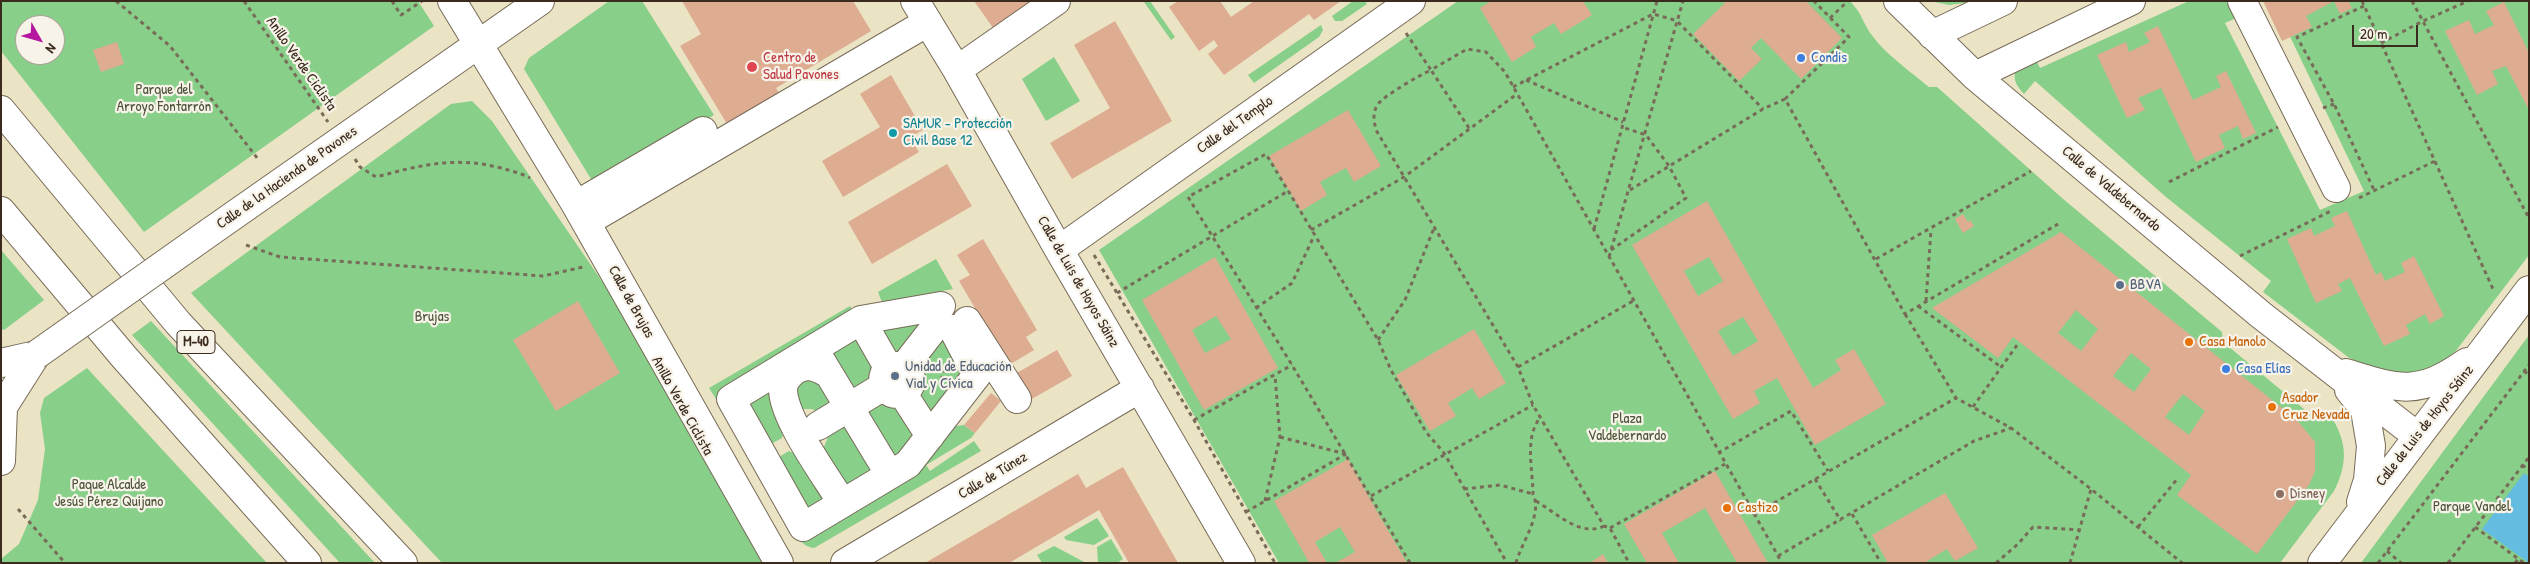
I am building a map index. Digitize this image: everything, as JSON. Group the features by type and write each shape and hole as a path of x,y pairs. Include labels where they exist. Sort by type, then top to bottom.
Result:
{"main road":[{"name":"Calle de Brujas","path":"452,1 581,213 779,563"},
{"name":"Calle de la Hacienda de Pavones","path":"36,355 540,1"},
{"path":"957,70 1056,1"},
{"name":"Calle del Templo","path":"1058,250 1411,1"},
{"name":"Calle de Valdebernardo","path":"1898,1 1975,76 2261,315 2417,436"},
{"path":"1932,35 2003,1"},
{"path":"1975,76 2131,1"},
{"path":"2242,1 2343,198"},
{"path":"581,213 921,12"},
{"name":"Calle de Luis de Hoyos Sáinz","path":"921,12 957,70 1058,250 1242,563"},
{"name":"M-40","path":"1,110 178,322 403,563"},
{"path":"581,213 703,131"},
{"path":"1,211 124,357 307,563"},
{"name":"Calle de Luis de Hoyos Sáinz","path":"2322,563 2529,290"},
{"path":"949,319 977,375 908,464 803,527 730,399 861,320 949,319"},
{"path":"762,455 802,435 895,379 949,319"},
{"path":"949,319 1017,399"},
{"path":"861,320 930,436"},
{"path":"814,348 890,475"},
{"name":"Calle de Valdebernardo","path":"2330,368 2382,384 2413,389 2444,378 2484,349"},
{"path":"1,362 36,355"},
{"path":"1,461 3,407 36,355"},
{"path":"829,374 816,367 800,366 788,376 783,388 785,403 842,503"},
{"name":"Calle de Valdebernardo","path":"2330,368 2365,410 2371,446 2368,480 2357,516"},
{"name":"Calle de Túnez","path":"845,563 1140,388"}],"path":[{"path":"116,1 170,46 258,158"},
{"name":"Anillo Verde Ciclista","path":"244,1 360,167 376,177 418,166 449,161 478,162 523,174 535,181"},
{"path":"392,1 402,15 422,1"},
{"path":"1594,230 1658,1"},
{"path":"1609,257 1684,1"},
{"path":"1630,190 1763,109 1785,99 1849,37 1814,1"},
{"path":"1830,18 1848,1"},
{"path":"2362,1 2493,289"},
{"path":"2412,1 2529,218"},
{"path":"2381,43 2423,21 2468,1"},
{"path":"2364,6 2298,37 2334,104 2374,190"},
{"path":"1513,87 1653,14 1678,21 1763,109"},
{"path":"1405,32 1469,128"},
{"path":"1629,563 1610,528 1604,526 1540,418 1518,367 1376,130 1373,117 1379,103 1419,75 1467,49 1486,52 1505,72 1718,453 1782,563"},
{"path":"1525,80 1623,122"},
{"path":"1311,230 1404,176 1517,94"},
{"path":"1785,99 1905,314 1956,398 2011,428 2091,489 2182,563"},
{"path":"2169,182 2300,117"},
{"path":"1611,251 1686,198 1668,166 1646,135 1622,127"},
{"path":"1410,563 1346,454 1188,197 1266,154 1378,340 1391,370 1417,416 1444,454 1507,563"},
{"path":"2240,256 2343,198 2374,190 2435,161"},
{"path":"1876,259 2031,171"},
{"path":"1117,292 1288,191"},
{"path":"1905,314 2058,224"},
{"path":"1378,340 1405,300 1434,228"},
{"path":"1926,301 1931,229"},
{"path":"1256,308 1292,283 1314,235"},
{"path":"246,245 280,257 543,276 591,265"},
{"path":"1091,251 1194,420 1275,563"},
{"path":"1518,367 1633,301"},
{"path":"1918,306 2001,367"},
{"path":"1973,407 2017,345"},
{"path":"2378,563 2529,364"},
{"path":"1194,420 1292,365"},
{"path":"2524,371 2529,375"},
{"path":"1265,501 1280,437 1274,375"},
{"path":"1753,515 1956,398"},
{"path":"1371,496 1533,405"},
{"path":"1718,453 1791,411 1828,471"},
{"path":"1516,563 1519,551 1528,535 1536,502 1533,494 1531,440 1534,425 1540,418"},
{"path":"1778,556 1974,441 2011,428"},
{"path":"1280,437 1346,454"},
{"path":"1246,512 1346,454"},
{"path":"2448,563 2529,457"},
{"path":"1610,528 1725,464"},
{"path":"2522,465 2529,470"},
{"path":"2138,527 2178,478"},
{"path":"1816,479 1840,521"},
{"path":"1464,489 1500,485 1533,494"},
{"path":"2070,563 2091,489"},
{"path":"1536,502 1566,523 1598,529 1604,526"},
{"path":"18,509 65,563"},
{"path":"1852,514 1881,563"},
{"path":"2475,527 2524,563"},
{"path":"1996,563 2018,544 2032,528 2079,530"},
{"path":"2387,551 2401,563"},
{"path":"2515,563 2518,558"}],"green space":[{"name":"Parque del Arroyo Fontarrón","path":"1,1 418,1 434,26 144,232 1,51"},
{"path":"609,1 642,1 714,115 594,184 524,69 529,58"},
{"path":"1150,1 1175,37 1171,40 1144,2"},
{"path":"1353,1 1365,1 1367,4 1342,21 1335,21 1332,16"},
{"name":"Plaza Valdebernardo","path":"1458,1 1850,1 1858,10 1876,41 1890,55 1929,87 1937,87 2062,198 2222,332 2223,342 2316,419 2326,411 2328,412 2339,432 2344,451 2342,470 2334,491 2280,563 1279,563 1099,250"},
{"path":"1930,1 1972,1 1972,2 1949,5"},
{"path":"2189,1 2240,1 2243,15 2225,23 2320,210 2364,191 2273,1 2529,1 2529,255 2455,352 2434,367 2410,375 2370,369 2348,357 2263,292 2271,281 2166,197 2035,81 2024,94 2016,82 2015,76 2018,67 2032,52 2040,68"},
{"path":"1321,25 1323,30 1319,37 1254,83 1248,75"},
{"path":"1054,57 1080,101 1046,121 1022,79"},
{"name":"Brujas","path":"472,101 492,121 641,338 772,563 442,563 191,293 451,104"},
{"path":"1,250 44,300 4,330 1,329"},
{"path":"936,259 953,289 882,302 878,292"},
{"path":"850,306 854,313 735,382 739,435 709,388"},
{"path":"930,313 898,358 877,322"},
{"path":"151,321 375,563 340,563 132,335"},
{"path":"939,330 972,375 935,423 914,391 919,379 917,370"},
{"path":"861,331 879,375 855,395 830,349"},
{"name":"Parque Vandel","path":"2529,335 2529,563 2361,563"},
{"name":"Paque Alcalde Jesús Pérez Quijano","path":"87,368 267,563 1,563 1,559 19,544 38,500 45,449 40,413 44,398"},
{"path":"808,370 841,403 821,414 812,409 800,409 793,385"},
{"path":"779,378 788,416 782,438 769,445 746,401"},
{"path":"887,394 930,442 896,464 863,407"},
{"path":"848,416 881,469 849,491 823,449 828,437 829,427"},
{"path":"964,425 975,433 971,438 926,465 930,471 974,441 981,451 814,548 805,545 798,537 918,473 956,426"},
{"path":"789,451 802,457 835,499 810,514 777,458"},
{"path":"1097,518 1109,536 1094,545 1066,540 1064,537"},
{"path":"1111,539 1123,559 1117,563 1098,563 1097,547"},
{"path":"1054,546 1086,563 1042,563 1037,555"}],"water":[{"path":"2524,473 2529,477 2529,563 2482,529"}],"building":[{"name":"Centro de Salud Pavones","path":"682,1 853,1 871,31 776,88 782,98 730,129 680,46 701,34"},
{"path":"974,1 1039,1 996,32"},
{"path":"1178,1 1220,1 1231,17 1254,1 1341,1 1314,20 1309,14 1224,75 1208,54 1218,46 1214,40 1199,51 1169,7"},
{"path":"1491,1 1583,1 1592,15 1561,34 1554,23 1531,37 1536,47 1512,62 1480,8"},
{"path":"1723,1 1806,1 1842,38 1801,79 1761,38 1751,48 1762,59 1739,81 1693,34 1725,3"},
{"path":"2263,1 2334,1 2306,16 2312,27 2282,41"},
{"path":"2334,1 2348,1 2352,8 2340,14"},
{"path":"2504,2 2529,53 2529,110 2506,66 2492,71 2498,84 2477,95 2445,31 2469,20 2475,34 2494,25 2486,11"},
{"path":"1115,21 1172,121 1072,179 1050,143 1110,108 1074,45"},
{"path":"2158,26 2193,100 2221,87 2216,76 2226,71 2256,133 2243,139 2238,126 2219,135 2225,148 2196,162 2161,88 2138,98 2145,110 2127,118 2097,55 2126,42 2129,52 2150,42 2144,33"},
{"path":"117,42 124,64 101,72 93,50"},
{"name":"SAMUR - Protección Civil Base 12","path":"891,75 923,130 910,137 919,152 843,197 822,161 880,127 860,94"},
{"path":"1348,110 1381,166 1354,182 1346,168 1320,182 1327,195 1301,211 1269,156"},
{"path":"947,164 972,206 872,264 848,222"},
{"path":"1707,201 1813,388 1841,370 1835,360 1854,349 1886,404 1815,445 1777,378 1754,391 1760,403 1733,419 1632,245","holes":["1709,257 1723,281 1698,296 1684,271","1743,317 1758,341 1733,356 1718,331"]},
{"path":"2347,211 2376,275 2381,272 2385,281 2405,272 2401,263 2414,256 2444,316 2430,324 2425,314 2406,325 2410,334 2384,346 2350,278 2338,284 2342,291 2316,303 2287,239 2311,228 2314,236 2335,226 2331,218"},
{"path":"1963,214 1968,222 1970,220 1974,226 1963,233 1955,219"},
{"path":"2061,232 2296,419 2315,442 2315,471 2309,485 2257,554 2177,495 2191,475 2013,337 1998,358 1932,308","holes":["2076,310 2098,329 2081,351 2058,333","2131,353 2151,369 2134,392 2113,376","2183,394 2205,411 2189,435 2165,417"]},
{"path":"983,239 1037,330 1026,337 1034,350 1009,365 959,281 970,275 957,255"},
{"path":"1215,257 1278,368 1204,410 1142,300","holes":["1216,316 1231,339 1205,353 1192,330"]},
{"path":"578,301 620,373 556,411 513,340"},
{"path":"1474,329 1506,383 1479,399 1472,388 1448,403 1456,416 1430,431 1396,375"},
{"path":"1057,350 1072,376 1030,400 1015,374"},
{"path":"991,393 1001,401 975,433 964,425"},
{"path":"1348,459 1407,563 1335,563 1355,552 1340,527 1315,542 1327,563 1309,563 1274,501"},
{"path":"1123,467 1178,563 1129,563 1099,510 1009,563 925,563 1078,474 1086,488"},
{"path":"1715,471 1768,563 1737,563 1705,508 1662,533 1679,563 1647,563 1624,524"},
{"path":"1945,493 1978,548 1955,561 1947,549 1924,563 1888,563 1872,535"},
{"path":"1603,554 1608,563 1590,563"}],"place":[{"name":"Condis","path":"1801,58"},
{"name":"Centro de Salud Pavones","path":"752,67"},
{"name":"SAMUR - Protección Civil Base 12","path":"893,133"},
{"name":"BBVA","path":"2120,285"},
{"name":"Casa Manolo","path":"2189,342"},
{"name":"Casa Elías","path":"2226,369"},
{"name":"Unidad de Educación Vial y Cívica","path":"895,376"},
{"name":"Asador Cruz Nevada","path":"2272,407"},
{"name":"Disney","path":"2280,494"},
{"name":"Castizo","path":"1727,508"}]}
